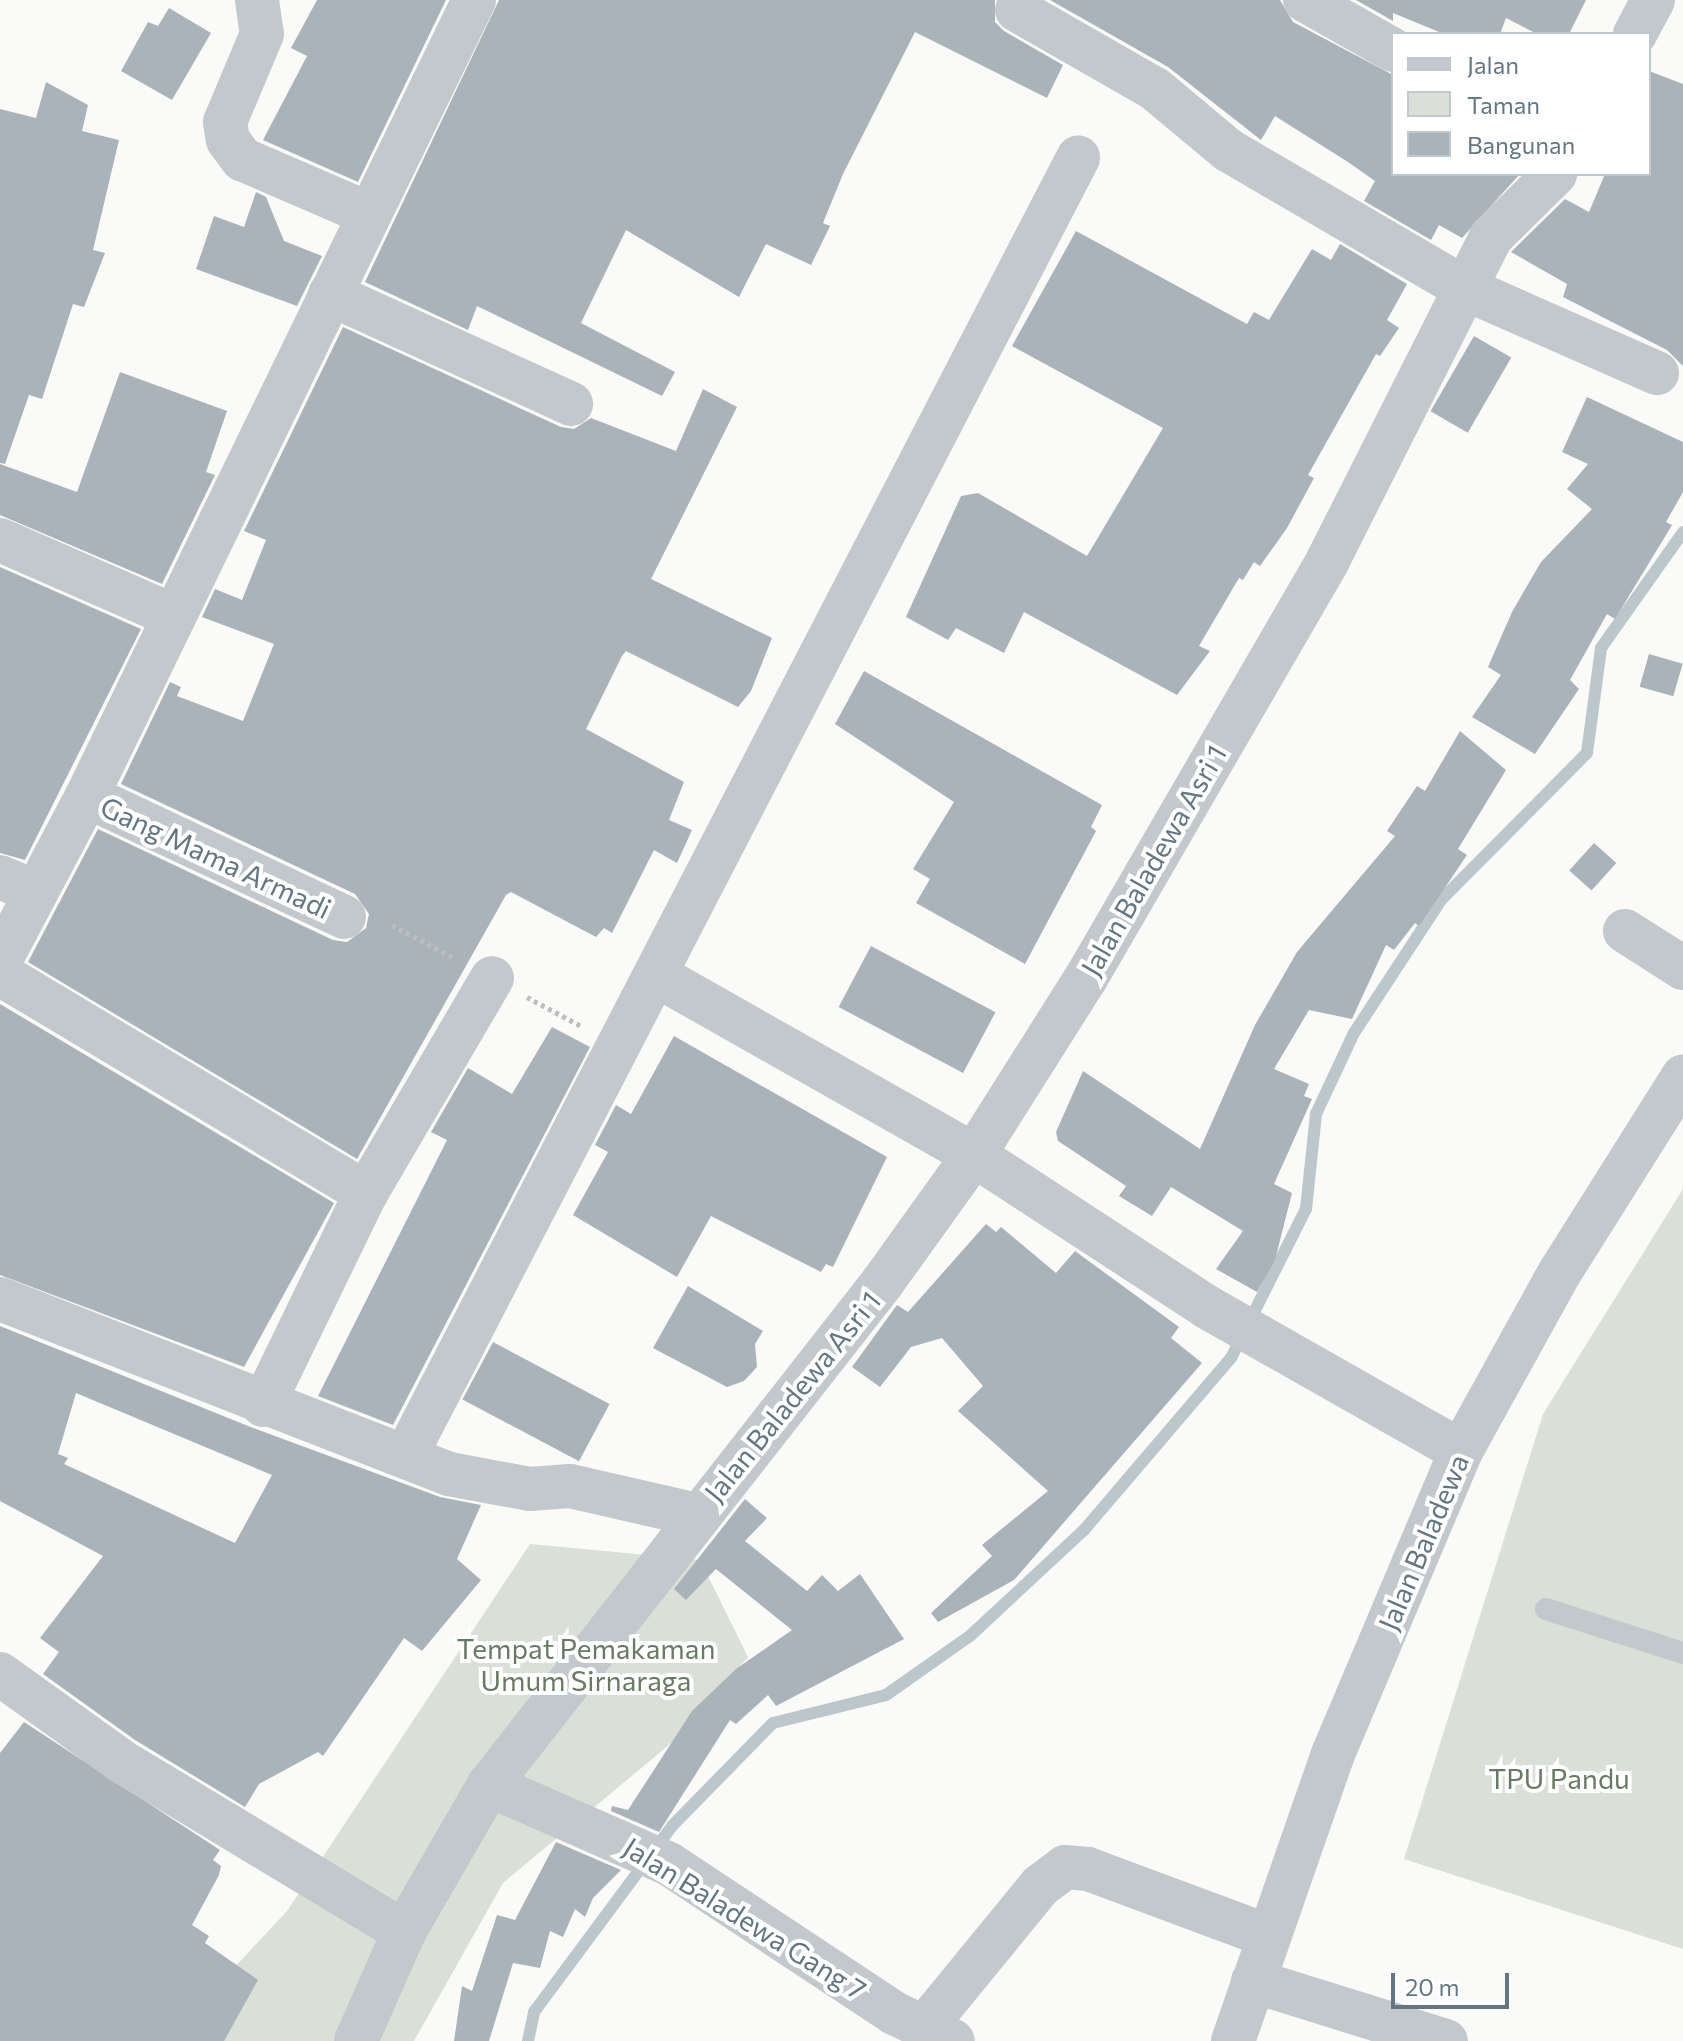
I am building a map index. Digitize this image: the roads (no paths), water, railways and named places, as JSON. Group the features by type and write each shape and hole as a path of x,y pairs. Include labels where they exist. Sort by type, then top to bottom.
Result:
{"street":[{"path":"257,0 262,34 225,122 228,140 242,159 369,214"},
{"path":"0,961 18,885 87,796 474,0"},
{"path":"1305,0 1391,49"},
{"path":"1636,32 1653,0"},
{"path":"1017,10 1155,89 1228,150 1464,288 1657,373"},
{"path":"415,1438 1078,158"},
{"name":"Jalan Baladewa Asri 1","path":"356,2041 404,1932 489,1785 697,1515 882,1283 974,1155 1086,978 1328,560 1491,237 1553,176"},
{"path":"330,294 571,404"},
{"path":"0,540 174,616"},
{"name":"Gang Mama Armadi","path":"87,796 344,917"},
{"path":"1625,931 1683,968"},
{"path":"0,974 366,1193"},
{"path":"656,975 974,1155 1207,1307 1461,1451"},
{"path":"263,1405 366,1193 492,978"},
{"name":"Jalan Baladewa","path":"1233,2041 1333,1754 1461,1451 1560,1272 1683,1077"},
{"path":"0,1299 263,1405 449,1474 530,1489 570,1486 697,1515"},
{"path":"0,1674 121,1761 404,1932"},
{"name":"Jalan Baladewa Gang 7","path":"489,1785 622,1839 669,1864 912,2031"},
{"path":"912,2031 1040,1886 1065,1867 1088,1869 1268,1936"},
{"path":"1253,1981 1446,2041"}],"lane":[{"path":"1546,1609 1683,1653"}],"waterway":[{"path":"528,2041 534,2012 672,1826 773,1723 886,1695 971,1635 1084,1530 1231,1358 1306,1209 1316,1114 1354,1033 1441,900 1587,753 1601,648 1683,532"}],"park label":[{"name":"Tempat Pemakaman Umum Sirnaraga","path":"586,1664"},
{"name":"TPU Pandu","path":"1559,1778"}]}
